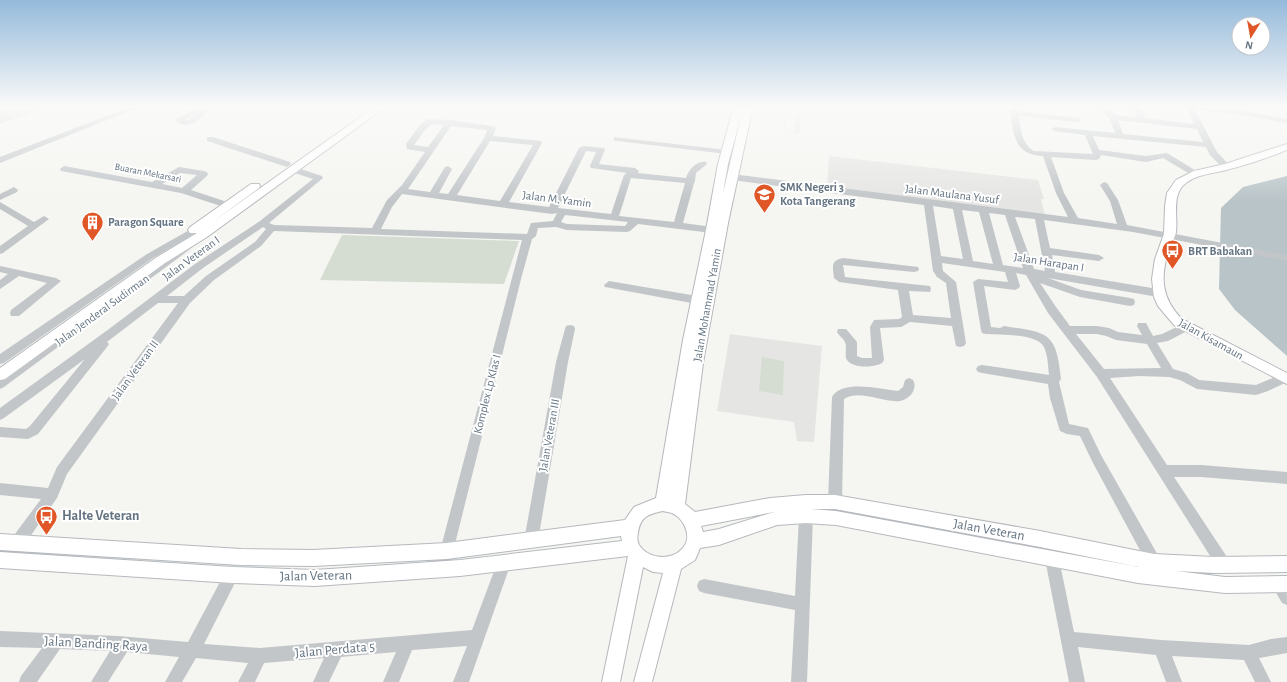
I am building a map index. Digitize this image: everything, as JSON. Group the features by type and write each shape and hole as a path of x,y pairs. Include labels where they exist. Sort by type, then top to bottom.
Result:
{"main road":[{"name":"Jalan Jenderal Sudirman","path":"0,375 161,260 195,234 227,205 290,167 327,138"},
{"name":"Jalan Jenderal Sudirman","path":"0,367 334,138"},
{"name":"Jalan Mohammad Yamin","path":"670,505 697,300 731,138"},
{"name":"Jalan Mohammad Yamin","path":"670,505 696,363 741,138"},
{"name":"Jalan Kisamaun","path":"1286,378 1185,327 1170,315 1158,293 1158,271 1164,248 1170,235 1172,193 1180,181 1195,174 1227,166 1287,147"},
{"name":"Jalan Veteran","path":"692,520 770,505 806,502 835,502 925,527 1052,559 1138,575 1225,585 1282,584"},
{"path":"670,505 692,520 695,541 690,553 679,562 660,566 648,563 634,551 628,537 629,527 636,514 648,506 670,505"},
{"name":"Jalan Veteran","path":"695,541 719,537 777,518 806,516 1040,539 1154,562 1224,565 1287,564"},
{"name":"Jalan Veteran","path":"0,542 241,557 313,558 447,551 629,527"},
{"path":"51,562 61,545"},
{"path":"611,682 634,551"},
{"name":"Jalan Veteran","path":"0,560 51,562 233,575 329,577 438,570 634,551"},
{"path":"643,682 674,564"}],"street":[{"path":"0,156 47,138"},
{"path":"0,160 57,138"},
{"path":"415,138 410,144 410,147 432,150"},
{"path":"375,232 386,207 396,193 405,187 440,138"},
{"path":"451,198 488,138 538,143 504,204"},
{"path":"1019,138 1025,149 1032,153 1094,158 1097,156 1090,138"},
{"path":"1138,138 1209,145"},
{"path":"1205,138 1213,153 1227,166"},
{"path":"210,139 290,167"},
{"path":"618,139 727,152"},
{"path":"552,211 584,148 601,150 594,166 635,171 634,175"},
{"path":"1096,152 1146,159 1164,155 1195,174"},
{"path":"1046,154 1060,193 1074,220"},
{"path":"678,226 693,171 703,164"},
{"name":"Jalan Veteran I","path":"0,415 113,332 199,266 267,226 319,178 290,167"},
{"name":"Buaran Mekarsari","path":"64,169 184,191 227,205"},
{"path":"433,195 448,169"},
{"path":"154,185 179,170 204,174 184,191"},
{"path":"614,218 628,176 634,175 691,181"},
{"name":"Jalan Maulana Yusuf","path":"732,177 956,207 1074,220 1193,239 1287,258"},
{"path":"1104,185 1114,200 1123,228"},
{"path":"0,196 14,190"},
{"name":"Jalan M. Yamin","path":"400,191 712,230"},
{"path":"928,203 939,273 951,282 960,343"},
{"path":"0,205 34,226"},
{"path":"956,207 969,263"},
{"path":"983,210 1004,268 1015,286 978,282 986,330 1004,332 1004,330 1028,334 1044,341 1050,346 1056,398 1064,427 1067,429 1084,432 1097,460 1154,562"},
{"path":"556,224 562,212"},
{"path":"1009,213 1030,274 1066,330 1101,374 1224,565"},
{"path":"1039,217 1051,275"},
{"path":"0,251 44,219"},
{"path":"267,226 375,232 529,236 534,224 556,224 567,227 627,229 635,221"},
{"name":"Jalan Veteran II","path":"17,542 52,494 62,471 186,300 210,278 258,244 267,226"},
{"name":"Jalan Jenderal Sudirman","path":"0,360 150,256 195,234"},
{"name":"Jalan Jenderal Sudirman","path":"0,384 158,270 195,234"},
{"name":"Komplex Lp Klas I","path":"447,551 516,279 529,236"},
{"path":"1046,251 1099,258"},
{"name":"Jalan Harapan I","path":"936,259 1004,268 1030,274 1051,275 1158,293"},
{"path":"914,269 843,260 838,263 839,278 843,280 926,290"},
{"path":"0,269 56,280 15,313"},
{"path":"0,285 17,273"},
{"path":"1030,274 1075,292 1130,302"},
{"path":"609,286 697,300"},
{"path":"903,287 908,318"},
{"path":"157,299 186,300"},
{"path":"842,332 851,342 852,358 855,360 876,362 878,360 876,324 878,323 902,322 908,318 956,322"},
{"path":"1142,326 1169,373"},
{"path":"1066,330 1097,330 1109,332 1116,336 1150,340 1165,338 1185,327"},
{"name":"Jalan Veteran III","path":"531,541 561,369 570,330"},
{"path":"0,432 28,434 34,430 113,332"},
{"path":"982,369 1026,372 1053,380"},
{"path":"1101,374 1139,372 1169,373 1183,376 1198,384 1256,390 1286,378"},
{"path":"835,502 838,397 852,390 900,396 909,389 909,383"},
{"path":"1163,471 1201,471 1287,478"},
{"path":"0,489 52,494"},
{"path":"799,682 801,604 806,516"},
{"path":"173,682 233,575 241,557"},
{"path":"1052,559 1077,682"},
{"path":"461,682 504,563"},
{"path":"1282,584 1287,598"},
{"path":"704,586 801,604"},
{"name":"Jalan Perdata 5","path":"192,650 260,656 477,637"},
{"name":"Jalan Banding Raya","path":"0,639 192,650"},
{"path":"1069,639 1161,648 1249,653 1271,647 1287,646"},
{"path":"27,682 56,642"},
{"path":"391,682 408,643"},
{"path":"99,682 123,645"},
{"path":"1161,648 1174,682"},
{"path":"321,682 336,650"},
{"path":"1249,653 1263,682"},
{"path":"246,682 260,656"}],"shaded area":[{"path":"829,156 1038,180 1044,199 1041,199 1045,215 827,189"},
{"path":"1287,176 1287,356 1235,310 1219,289 1221,208 1243,187"},
{"path":"342,235 519,241 504,284 320,280"},
{"path":"730,334 822,346 814,442 797,441 794,422 717,411"},
{"path":"762,357 784,361 783,395 759,391"}],"place":[{"name":"SMK Negeri 3 Kota Tangerang","path":"764,214"},
{"name":"Paragon Square","path":"93,242"},
{"name":"BRT Babakan","path":"1173,270"},
{"name":"Halte Veteran","path":"47,536"}]}
